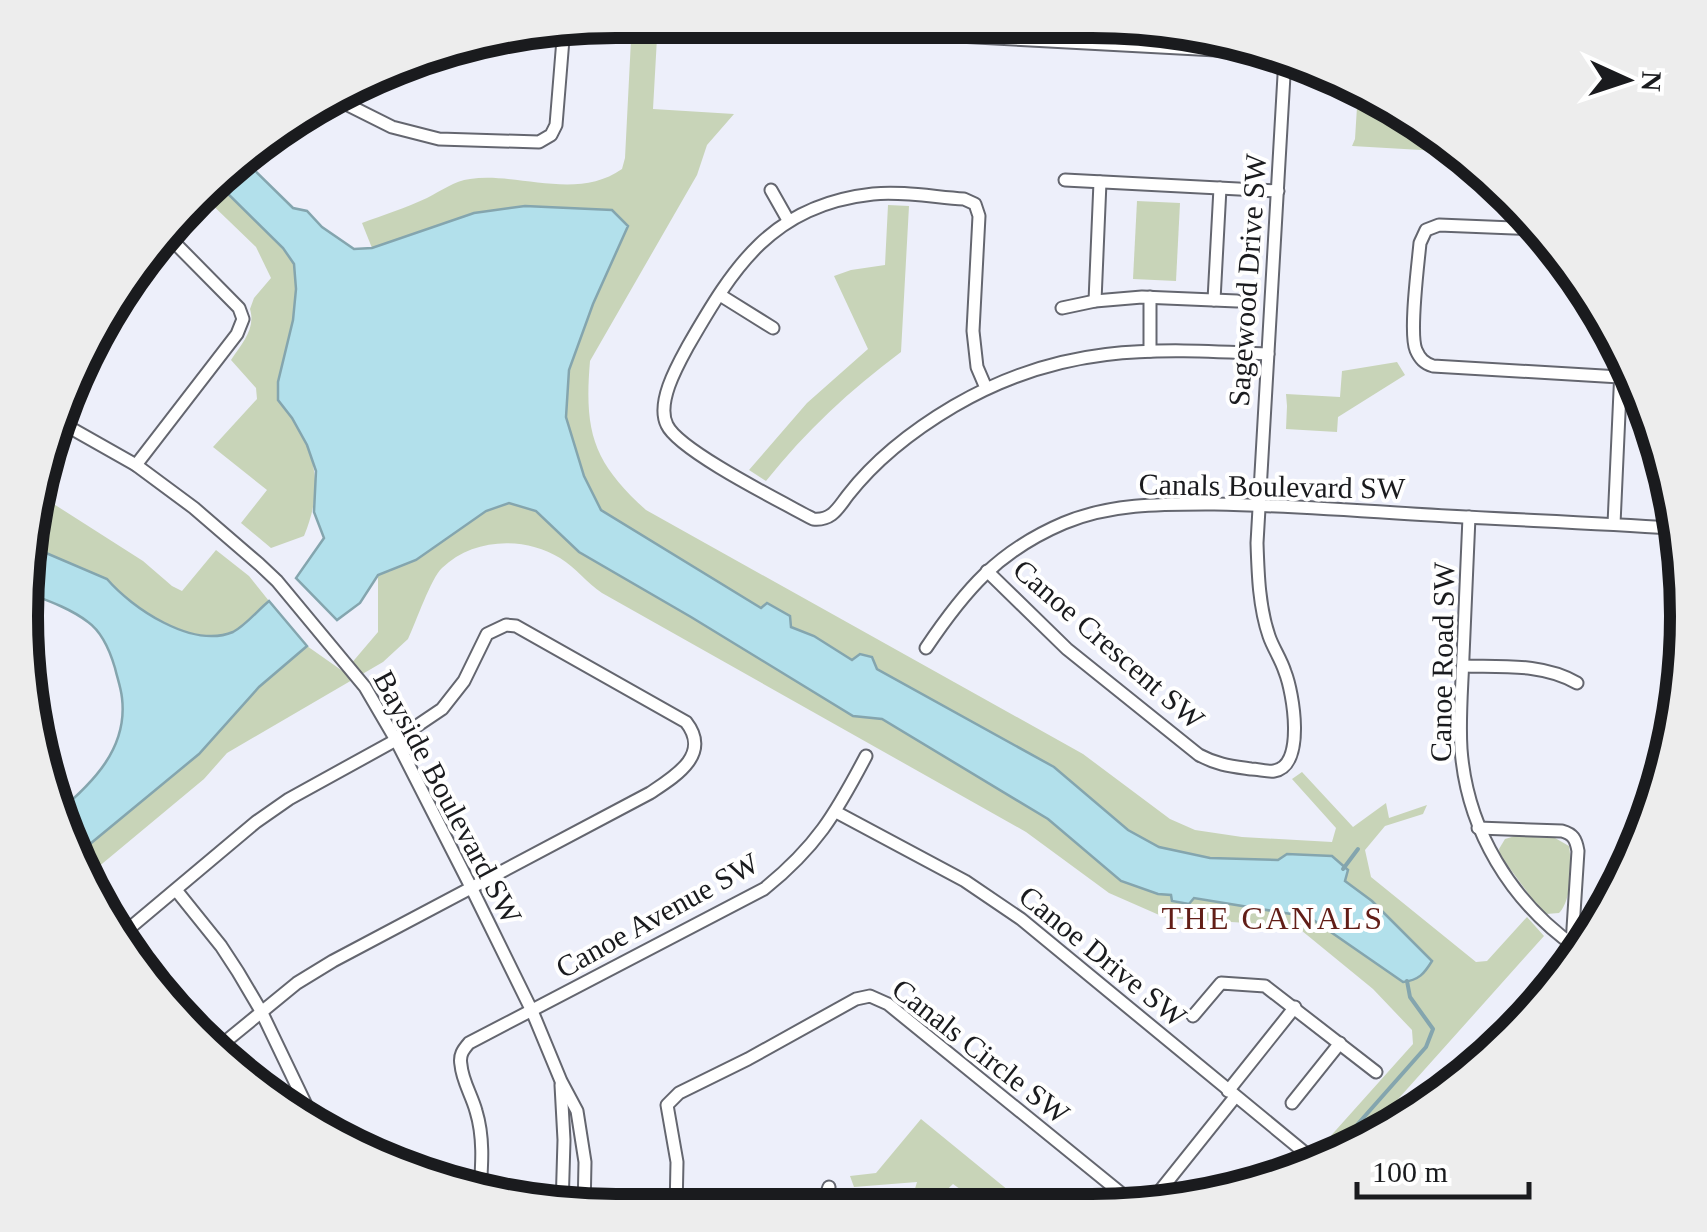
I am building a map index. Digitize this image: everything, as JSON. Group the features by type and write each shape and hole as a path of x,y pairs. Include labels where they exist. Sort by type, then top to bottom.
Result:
{"street":[{"path":"1009,38 1204,49"},
{"path":"1120,44 1121,39"},
{"path":"347,104 392,127 439,139 540,142 552,136 556,125 563,40"},
{"name":"Sagewood Drive SW","path":"1258,504 1284,71"},
{"path":"1064,180 1278,192"},
{"path":"1095,301 1100,182"},
{"path":"1214,300 1220,188"},
{"path":"771,190 788,220"},
{"path":"986,388 976,367 973,331 979,216 976,204 964,199 874,194 803,212 772,232 740,266 675,369 664,411 667,426 687,446 813,519 824,520 832,516 880,461 930,421 986,388 1034,368 1084,356 1150,350 1268,354"},
{"path":"1520,228 1439,225 1426,230 1420,243 1413,339 1420,358 1433,366 1615,373"},
{"path":"136,465 237,334 243,319 240,308 175,243"},
{"path":"720,295 773,328"},
{"path":"1150,297 1150,350"},
{"path":"1062,308 1150,297 1237,301"},
{"path":"1614,524 1620,382"},
{"name":"Bayside Boulevard SW","path":"69,427 136,465 194,508 277,581 365,687 471,887 577,1111 585,1162 584,1193"},
{"name":"Canals Boulevard SW","path":"926,648 953,608 1012,550 1066,522 1108,510 1152,504 1258,504 1663,527"},
{"name":"Canoe Crescent SW","path":"987,571 1066,649 1199,755 1218,765 1274,771 1284,767 1292,751 1293,697 1268,635 1259,587 1258,504"},
{"name":"Canoe Road SW","path":"1469,517 1460,703 1467,790 1478,828 1502,870 1530,908 1569,942"},
{"path":"130,928 256,822 442,709 464,681 487,634 506,626 516,626 686,722 692,730 695,740 690,762 650,793 333,961 298,983 225,1042"},
{"path":"1462,666 1541,669 1577,682"},
{"name":"Canoe Avenue SW","path":"481,1178 481,1133 461,1068 461,1054 470,1044 764,889 814,843 866,756"},
{"name":"Canoe Drive SW","path":"836,812 965,881 1022,919 1305,1153"},
{"path":"1478,828 1562,831 1576,840 1575,931"},
{"path":"176,890 221,946 261,1011 304,1103"},
{"path":"1193,1016 1222,983 1265,986 1376,1072"},
{"name":"Canals Circle SW","path":"676,1194 677,1162 667,1105 679,1093 849,1002 870,996 888,1004 1121,1193"},
{"path":"1160,1191 1296,1007"},
{"path":"1292,1104 1340,1043"},
{"name":"Bayside Boulevard SW","path":"561,1081 562,1192"},
{"path":"826,1194 829,1186"}],"green space":[{"path":"631,38 657,38 653,109 734,114 707,145 697,175 590,361 589,407 596,444 614,476 646,510 1083,754 1170,819 1195,830 1332,842 1336,828 1292,779 1302,772 1353,827 1386,803 1389,818 1427,805 1423,814 1385,826 1365,850 1371,877 1476,962 1487,961 1527,917 1544,936 1385,1114 1322,1146 1413,1044 1412,1030 1373,989 1296,926 1166,918 1109,893 1026,832 602,593 560,558 531,546 483,546 454,558 433,581 408,639 383,662 227,753 204,779 96,869 86,847 199,754 259,687 307,646 344,672 378,632 378,575 391,571 565,417 569,370 628,226 613,210 525,206 474,213 372,248 362,223 464,180 586,183 622,169"},
{"path":"1357,103 1434,151 1352,146"},
{"path":"225,190 278,241 292,260 295,272 295,308 278,399 308,448 315,497 304,536 271,548 241,523 267,490 213,447 257,399 256,388 231,360 250,329 254,298 271,278 256,247 211,203"},
{"path":"1137,201 1180,203 1176,281 1133,279"},
{"path":"888,205 909,206 901,352 829,412 766,481 749,470 807,403 868,349 834,276 885,265"},
{"path":"1397,362 1405,375 1338,417 1337,432 1286,429 1286,394 1340,397 1342,371"},
{"path":"49,501 182,591 216,550 249,576 269,601 233,632 200,635 147,613 107,579 41,551"},
{"path":"1555,838 1569,846 1569,891 1559,913 1541,911 1500,855 1505,839"},
{"path":"921,1119 1013,1194 967,1194 953,1184 942,1194 913,1194 917,1182 854,1187 850,1176 876,1173"}],"water":[{"path":"252,167 293,208 307,211 322,227 354,249 372,248 474,213 525,206 612,210 628,226 569,370 566,417 584,476 601,510 761,608 767,603 790,616 791,627 814,636 852,660 860,654 872,657 877,669 1054,767 1128,830 1159,847 1210,858 1278,860 1287,854 1332,856 1348,870 1345,881 1372,901 1432,961 1429,966 1417,978 1403,982 1309,917 1194,898 1189,904 1172,901 1171,895 1121,881 1048,819 882,719 853,716 579,552 536,511 509,503 486,511 416,560 378,575 360,603 337,620 296,578 324,538 314,512 316,471 307,445 278,400 296,289 294,264 225,191"},
{"path":"41,551 107,579 131,602 164,623 200,635 233,632 269,601 307,646 259,687 199,754 86,847 68,803 95,777 114,748 122,716 121,694 101,636 66,608 38,597"}],"waterway":[{"path":"1343,869 1358,849"},
{"path":"1349,1134 1426,1047 1433,1029 1410,997 1407,981"}],"district":[{"name":"THE CANALS","path":"1273,918"}]}
